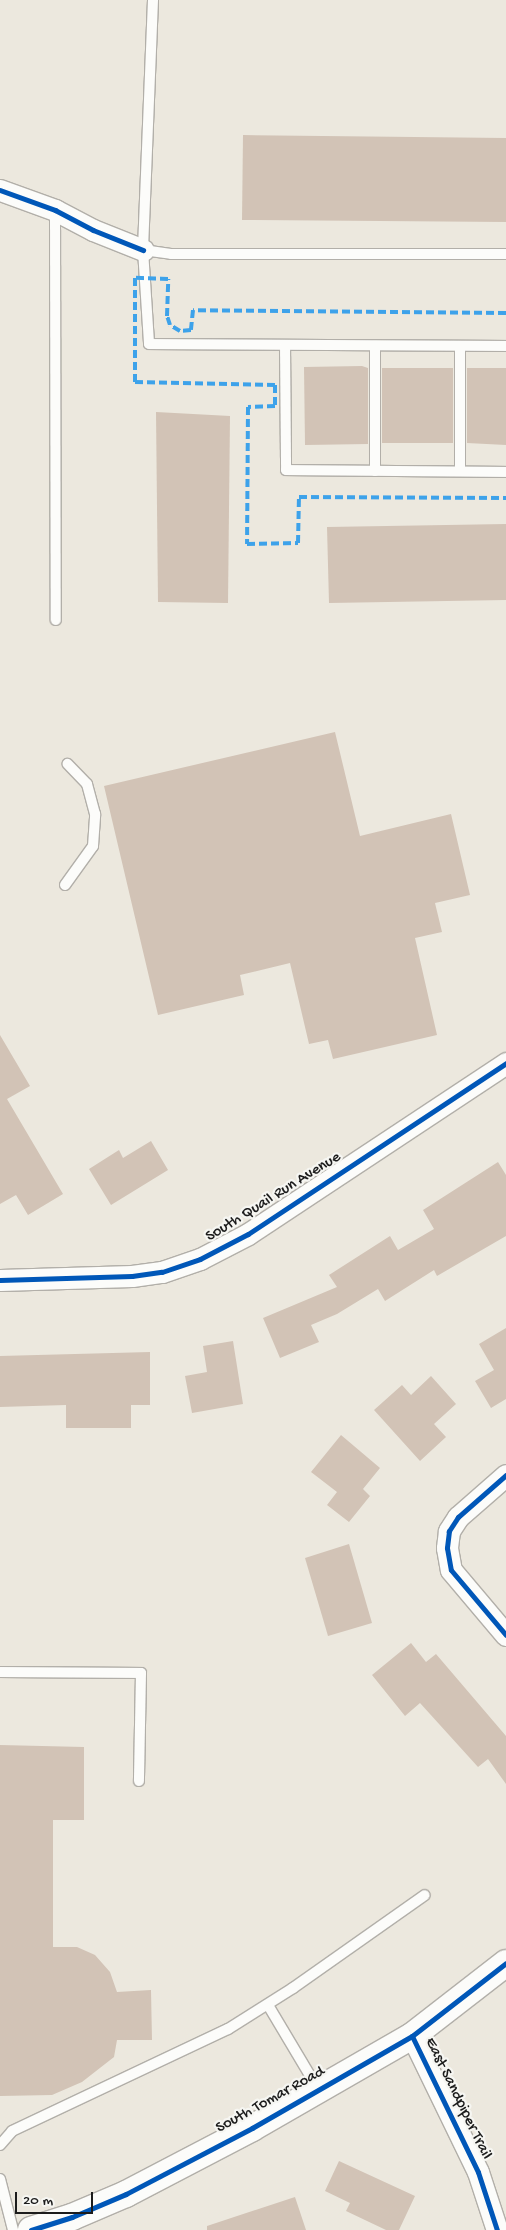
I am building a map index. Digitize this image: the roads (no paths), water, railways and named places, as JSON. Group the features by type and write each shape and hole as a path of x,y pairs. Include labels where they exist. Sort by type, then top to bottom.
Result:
{"street":[{"path":"0,190 55,210 93,230 143,250"},
{"name":"South Quail Run Avenue","path":"0,1280 132,1276 162,1272 200,1259 248,1234 506,1063"},
{"path":"506,1475 458,1517 449,1531 448,1548 451,1570 506,1635"},
{"name":"South Tomar Road","path":"31,2230 72,2217 126,2194 318,2090 412,2036 506,1963"},
{"name":"East Sandpiper Trail","path":"412,2036 478,2172 498,2230"}],"lane":[{"path":"153,0 143,250 149,344 506,346"},
{"path":"55,210 56,620"},
{"path":"143,250 171,254 506,254"},
{"path":"285,345 286,470 506,472"},
{"path":"375,346 375,471"},
{"path":"460,346 460,471"},
{"path":"65,885 93,846 95,814 87,784 68,764"},
{"path":"0,1672 141,1672 140,1781"},
{"path":"0,2146 12,2131 207,2040 268,2005 424,1896"},
{"path":"268,2005 318,2090"},
{"path":"0,2179 13,2230"}]}
